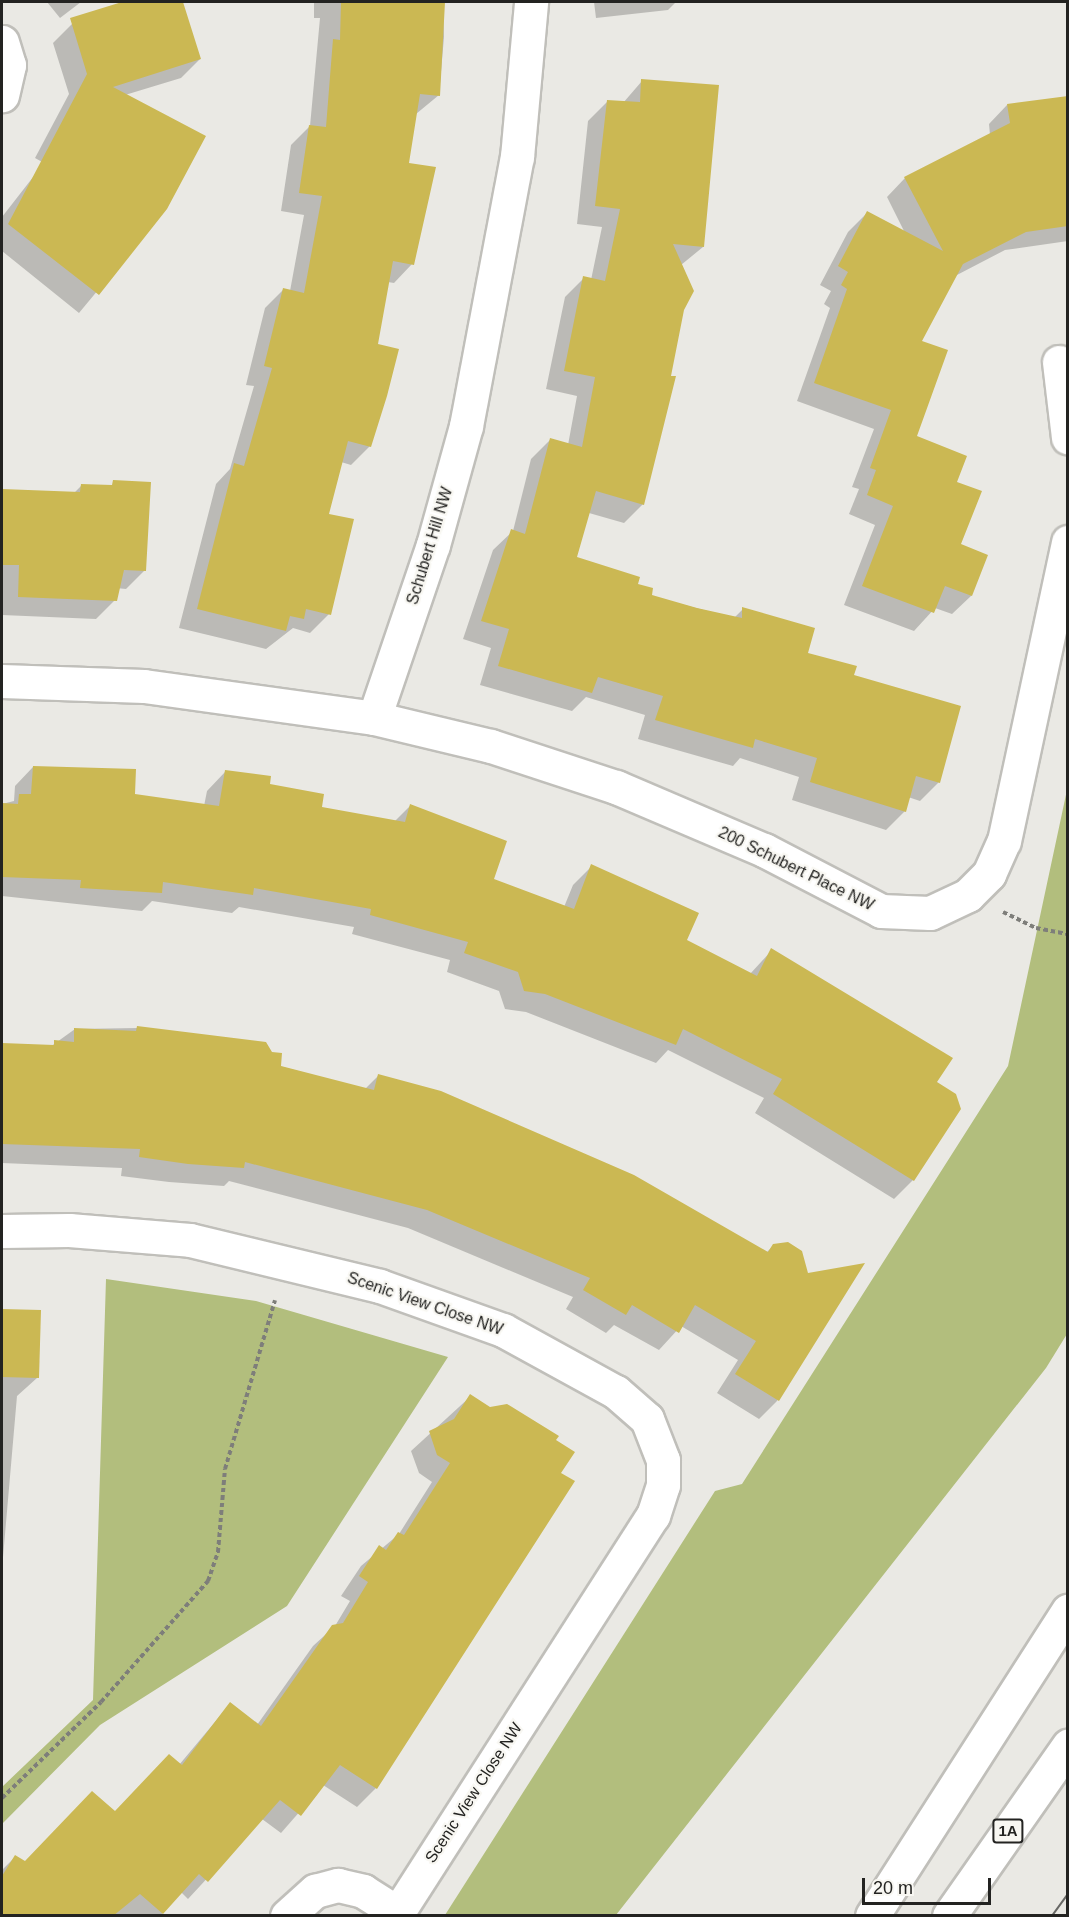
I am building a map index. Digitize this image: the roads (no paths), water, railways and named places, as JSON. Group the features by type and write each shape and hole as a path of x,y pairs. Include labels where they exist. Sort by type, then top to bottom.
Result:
{"main road":[{"name":"Schubert Hill NW","path":"374,718 433,545 466,426 516,157 531,2"},
{"path":"2,42 9,65 2,95"},
{"path":"1059,362 1068,437"},
{"name":"200 Schubert Place NW","path":"374,718 491,746 616,787 764,850 881,911 930,913 968,896 989,874 1004,841 1068,542"},
{"path":"2,681 155,687 374,718"},
{"name":"Scenic View Close NW","path":"2,1231 69,1230 190,1240 283,1258 503,1330 635,1406 647,1419 663,1460 663,1485 653,1515 397,1914"},
{"path":"872,1916 1068,1611"},
{"name":"1A","path":"949,1916 1068,1746"},
{"path":"287,1916 315,1891 338,1885 363,1892 397,1914"}],"tram line":[{"path":"1052,1916 1068,1894"}]}
